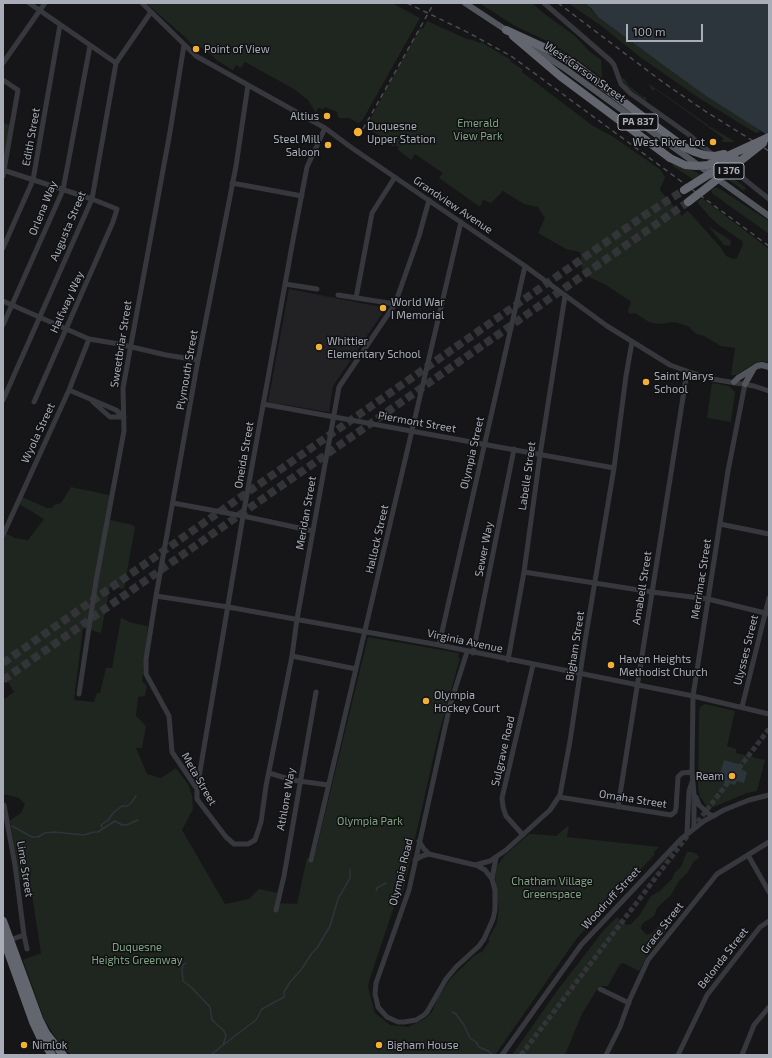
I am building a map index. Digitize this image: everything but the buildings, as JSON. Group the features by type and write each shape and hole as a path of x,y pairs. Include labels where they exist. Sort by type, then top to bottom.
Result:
{"highway":[{"path":"506,30 562,56 584,70 684,147 695,152 710,156 718,156 769,136"},
{"path":"506,30 546,65 622,123 670,158 682,164 701,166 712,163 769,136"},
{"name":"I 376","path":"682,191 769,136"},
{"name":"I 376","path":"688,202 706,189 769,136"},
{"path":"3,921 5,940 33,1022 41,1039 52,1055"},
{"path":"5,940 39,1019 46,1032 63,1055"}],"main road":[{"name":"West Carson Street","path":"465,3 567,70 769,216"},
{"path":"734,382 759,365 769,367"},
{"path":"745,384 754,368"}],"street":[{"path":"29,3 116,63"},
{"path":"3,63 45,3"},
{"name":"Grandview Avenue","path":"142,3 196,56 325,128 632,342 670,365 687,372 712,379 754,386 769,392"},
{"path":"544,3 611,61 621,84 630,94 688,134 769,199"},
{"name":"Augusta Street","path":"3,400 92,199 116,63 151,12"},
{"name":"Edith Street","path":"3,248 33,180 60,25"},
{"name":"Sweetbriar Street","path":"78,694 96,581 124,431 123,388 170,132 184,45"},
{"name":"Orlena Way","path":"3,325 63,190 90,46"},
{"path":"3,80 18,90 4,172 92,199"},
{"name":"Plymouth Street","path":"146,659 198,360 232,183 248,85"},
{"name":"Oneida Street","path":"197,789 243,516 307,166 325,128"},
{"path":"356,298 372,213 395,177"},
{"path":"232,183 302,196"},
{"name":"Halfway Way","path":"34,402 113,222 117,209 92,199"},
{"name":"Meridan Street","path":"248,844 255,840 257,836 264,810 269,773 292,656 297,619 339,388 395,304 419,236 429,200"},
{"name":"Hallock Street","path":"311,860 461,222"},
{"name":"Olympia Street","path":"438,645 525,266"},
{"path":"285,284 317,289"},
{"path":"338,295 395,304"},
{"name":"Labelle Street","path":"508,660 524,572 540,455 565,296"},
{"path":"3,301 89,339 198,360"},
{"name":"Wyola Street","path":"3,535 69,390 89,339"},
{"name":"Bigham Street","path":"475,865 496,858 523,835 550,810 559,797 563,784 614,468 632,342"},
{"name":"Amabell Street","path":"618,807 687,372"},
{"name":"Merrimac Street","path":"694,828 694,794 692,779 693,696 728,471 745,384"},
{"path":"69,390 116,410 124,418"},
{"path":"90,400 110,417 124,418"},
{"name":"Piermont Street","path":"263,404 614,468"},
{"name":"Sewer Way","path":"473,653 514,449"},
{"path":"173,504 243,516 313,531"},
{"path":"720,524 769,534"},
{"path":"524,572 652,592 708,599 767,614"},
{"name":"Virginia Avenue","path":"156,596 228,607 438,645 693,696 769,714"},
{"name":"Ulysses Street","path":"742,708 767,614 769,598"},
{"name":"Olympia Road","path":"467,652 450,705 408,890 378,975 375,988 378,1007 387,1017 398,1022 408,1022 416,1020 424,1015 446,979 480,945 490,928 495,910 495,890 492,879"},
{"path":"292,656 356,669"},
{"name":"Meta Street","path":"146,659 146,674 170,716 172,752 197,789 197,799 226,837 234,844 248,844"},
{"name":"Sulgrave Road","path":"523,835 506,816 502,798 533,665"},
{"name":"Athlone Way","path":"276,910 284,876 299,780 316,692"},
{"name":"Omaha Street","path":"559,797 668,815 673,814 676,808 678,777 682,773 692,772"},
{"path":"269,773 285,778 328,785"},
{"name":"Merrimac Street","path":"687,833 689,791 692,779"},
{"path":"694,794 699,805 709,814 714,816"},
{"name":"Woodruff Street","path":"502,1055 581,945 687,833 714,816 741,803 769,795"},
{"name":"Lime Street","path":"4,806 15,865 27,949"},
{"path":"419,841 429,854"},
{"name":"Grace Street","path":"606,1055 620,1027 648,960 717,874 769,842"},
{"path":"415,860 429,854 475,865 485,870 492,879"},
{"path":"748,856 769,892"},
{"path":"492,879 496,858"},
{"name":"Belonda Street","path":"678,1055 707,995 760,927 769,922"},
{"path":"5,940 24,935"},
{"path":"600,989 629,1003"},
{"path":"742,1055 754,1025 769,1007"}],"shaded area":[{"path":"584,3 769,3 769,136 706,96 598,17 591,8"},
{"name":"Whittier Elementary School","path":"289,289 386,308 333,386 329,412 268,402"},
{"name":"Ream","path":"724,760 741,765 740,769 747,772 744,783 737,781 735,785 718,780"}],"green space":[{"path":"146,3 392,3 420,18 362,121 358,123 349,118 340,118 338,117 337,112 325,107 323,109 318,108 316,113 308,100 294,89 245,62 241,68 236,65 233,70 218,61 204,49 191,44"},
{"path":"479,3 532,3 575,36 590,52 601,60 602,78 578,60 545,40 515,26"},
{"path":"568,3 584,3 587,5 598,17 706,96 760,130 759,132 754,132 699,98 640,57 600,25"},
{"name":"Emerald View Park","path":"427,21 469,40 481,42 511,60 510,61 523,70 522,72 593,126 612,136 661,170 665,177 660,190 682,216 687,211 690,213 721,248 726,256 733,259 737,258 743,244 742,241 710,217 697,202 702,198 769,249 769,363 763,361 755,363 736,375 731,375 735,348 721,346 704,336 696,334 685,325 674,322 659,324 649,322 635,313 629,314 628,310 631,303 630,301 606,285 591,278 583,271 580,262 580,252 566,249 538,233 545,218 538,207 524,204 503,191 491,203 483,200 480,207 439,178 443,173 415,154 411,160 397,149 399,147 395,145 393,147 386,139 366,128 420,28 423,29"},
{"path":"623,78 629,86 643,97 646,97 646,101 627,87 622,80"},
{"path":"649,84 708,125 707,126 655,89 652,91"},
{"path":"3,123 10,125 3,165"},
{"path":"709,126 735,142 722,142 723,138 708,127"},
{"path":"672,163 690,169 701,175 694,180 673,166"},
{"path":"729,175 746,188 744,191 726,178"},
{"path":"714,188 718,188 723,191 769,221 769,234 713,194 711,191"},
{"path":"708,226 730,240 730,246 724,245"},
{"path":"712,383 729,386 735,392 731,422 707,418"},
{"path":"71,487 114,496 110,520 133,525 135,527 124,589 110,587 101,633 83,628 74,700 94,702 97,693 100,693 106,668 112,668 121,618 132,623 148,626 142,681 147,686 145,696 138,697 136,716 146,726 142,748 136,748 147,774 161,778 176,768 188,784 192,795 193,809 182,830 225,904 249,899 259,889 278,893 276,903 297,904 307,858 314,859 368,637 459,653 458,657 460,658 439,733 403,891 399,892 368,987 375,1013 390,1025 408,1027 426,1018 432,1012 438,997 451,978 474,956 482,952 489,942 489,938 497,923 499,906 495,877 497,866 504,856 529,834 556,836 569,825 567,837 659,847 654,852 655,854 577,938 495,1055 72,1055 62,1048 44,1019 23,960 41,953 31,888 24,889 23,880 20,880 10,820 21,813 25,804 19,798 3,794 3,700 14,692 3,673 3,532 15,538 28,540 44,519 19,504 22,497 47,508 52,508 54,505 61,503"},
{"path":"705,704 735,711 727,746 736,749 736,753 765,760 757,791 747,793 711,808 706,806 698,789 699,711 700,707"},
{"path":"687,852 697,854 699,858 694,861 688,872 679,881 671,895 657,908 654,916 642,924 641,929 647,935 651,934 663,922 670,926 647,956 639,971 623,963 620,964 608,986 599,986 582,1014 565,1055 512,1055 557,991 603,931 617,917 627,925 631,924 639,916 651,896 660,891 672,879 674,873 681,867"}],"waterway":[{"path":"131,803 136,796"},
{"path":"103,829 101,825 108,820 114,812 122,806 127,806 130,804"},
{"path":"12,826 32,837 38,837 45,833 54,832 84,835 98,832 115,821 122,825 127,825 138,820"},
{"path":"223,1045 256,1020 262,1009 284,997 284,992 290,982 317,948 330,926 338,899 350,878 350,869"},
{"path":"376,891 377,888 386,883"},
{"path":"186,963 183,965 182,970 183,981 191,987 210,1007 212,1020 224,1031 226,1036 223,1045 211,1055"},
{"path":"452,1012 456,1014 464,1025 470,1038 476,1042 479,1047 493,1055"}],"tunnel":[{"path":"3,663 645,215 681,192"},
{"path":"3,680 688,202"},
{"path":"693,828 769,729"},
{"path":"521,1055 688,835"}],"railway":[{"path":"407,3 469,33 511,56 769,246"},
{"path":"363,129 434,3"},
{"path":"558,3 664,83 705,111 769,151"}],"place":[{"name":"Point of View","path":"196,49"},
{"name":"Altius","path":"327,116"},
{"name":"Duquesne Upper Station","path":"358,132"},
{"name":"West River Lot","path":"713,142"},
{"name":"Steel Mill Saloon","path":"328,145"},
{"name":"World War I Memorial","path":"383,308"},
{"name":"Whittier Elementary School","path":"319,347"},
{"name":"Saint Marys School","path":"646,382"},
{"name":"Haven Heights Methodist Church","path":"611,665"},
{"name":"Olympia Hockey Court","path":"426,701"},
{"name":"Ream","path":"732,776"},
{"name":"Nimlok","path":"24,1045"},
{"name":"Bigham House","path":"379,1045"}],"park label":[{"name":"Olympia Park","path":"370,821"},
{"name":"Chatham Village Greenspace","path":"552,887"},
{"name":"Duquesne Heights Greenway","path":"137,953"}]}
